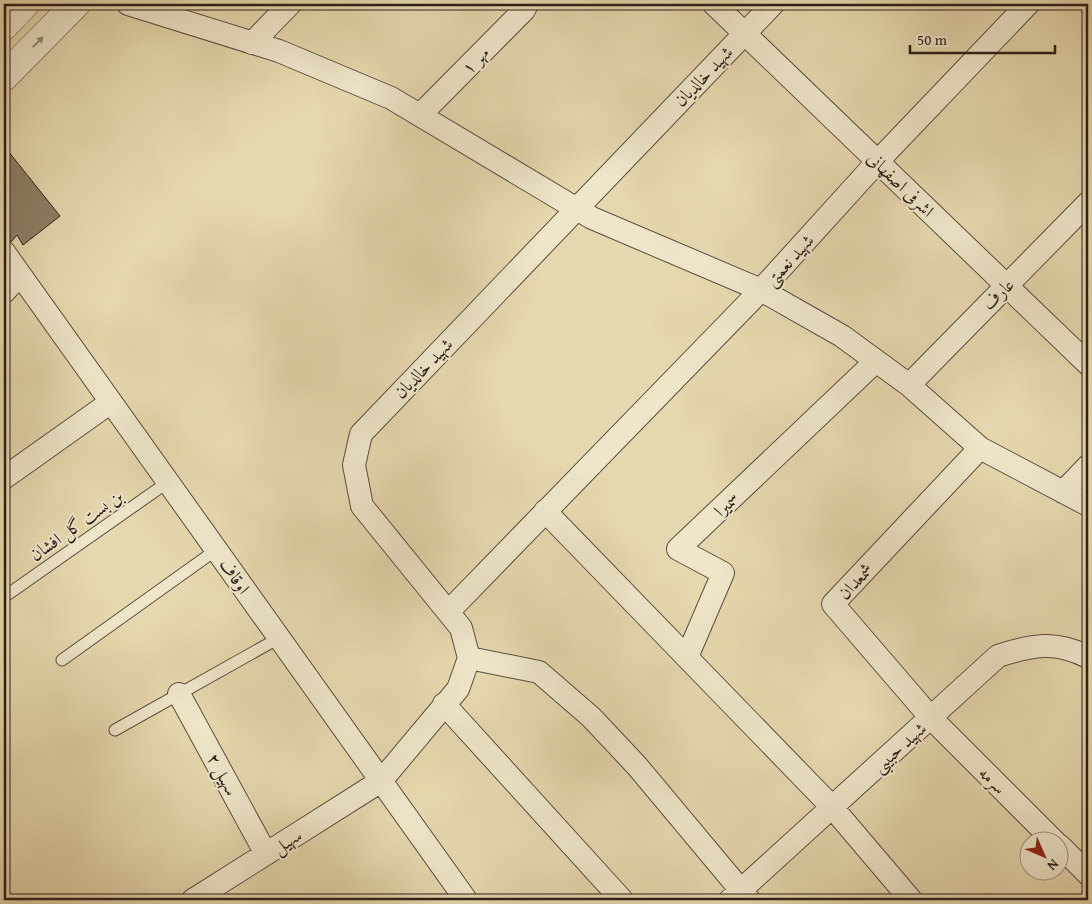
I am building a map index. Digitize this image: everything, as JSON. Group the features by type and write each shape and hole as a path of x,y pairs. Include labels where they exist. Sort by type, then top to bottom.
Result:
{"street":[{"path":"4,76 76,4"},
{"path":"128,4 279,51 391,98 592,218 761,290 842,336 909,385 980,448 1088,505"},
{"path":"252,43 290,4"},
{"name":"مهر ۱","path":"420,115 524,10 527,4"},
{"name":"اشرفی اصفهانی","path":"714,4 1088,364"},
{"name":"شهید خالدیان","path":"469,658 461,628 362,506 354,465 361,434 773,4"},
{"name":"شهید نعمتی","path":"448,612 761,290 878,161 1028,4"},
{"name":"عارف","path":"909,385 1088,203"},
{"name":"اوقاف","path":"4,252 466,900"},
{"path":"4,292 20,275"},
{"name":"سمیرا","path":"687,657 723,573 678,549 876,361"},
{"path":"4,478 111,402"},
{"name":"شمعدان","path":"931,718 833,604 980,448"},
{"path":"1063,492 1088,466"},
{"path":"545,511 832,807 911,900"},
{"name":"شهید حبیبی","path":"740,897 832,807 998,656 1034,645 1074,650 1088,657"},
{"path":"381,781 458,689 469,658 539,672 591,718 637,766 740,897"},
{"name":"سهیل ۲","path":"179,694 266,854"},
{"path":"444,704 622,900"},
{"name":"سرمه","path":"931,718 1045,832"},
{"name":"سهیل","path":"193,900 381,781"},
{"path":"1070,856 1088,874"}],"lane":[{"name":"بن بست گل افشان","path":"4,597 168,482"},
{"path":"62,660 216,550"},
{"path":"116,730 279,638"}],"building":[{"path":"4,146 60,216 23,245 17,235 11,242 4,232"}]}
